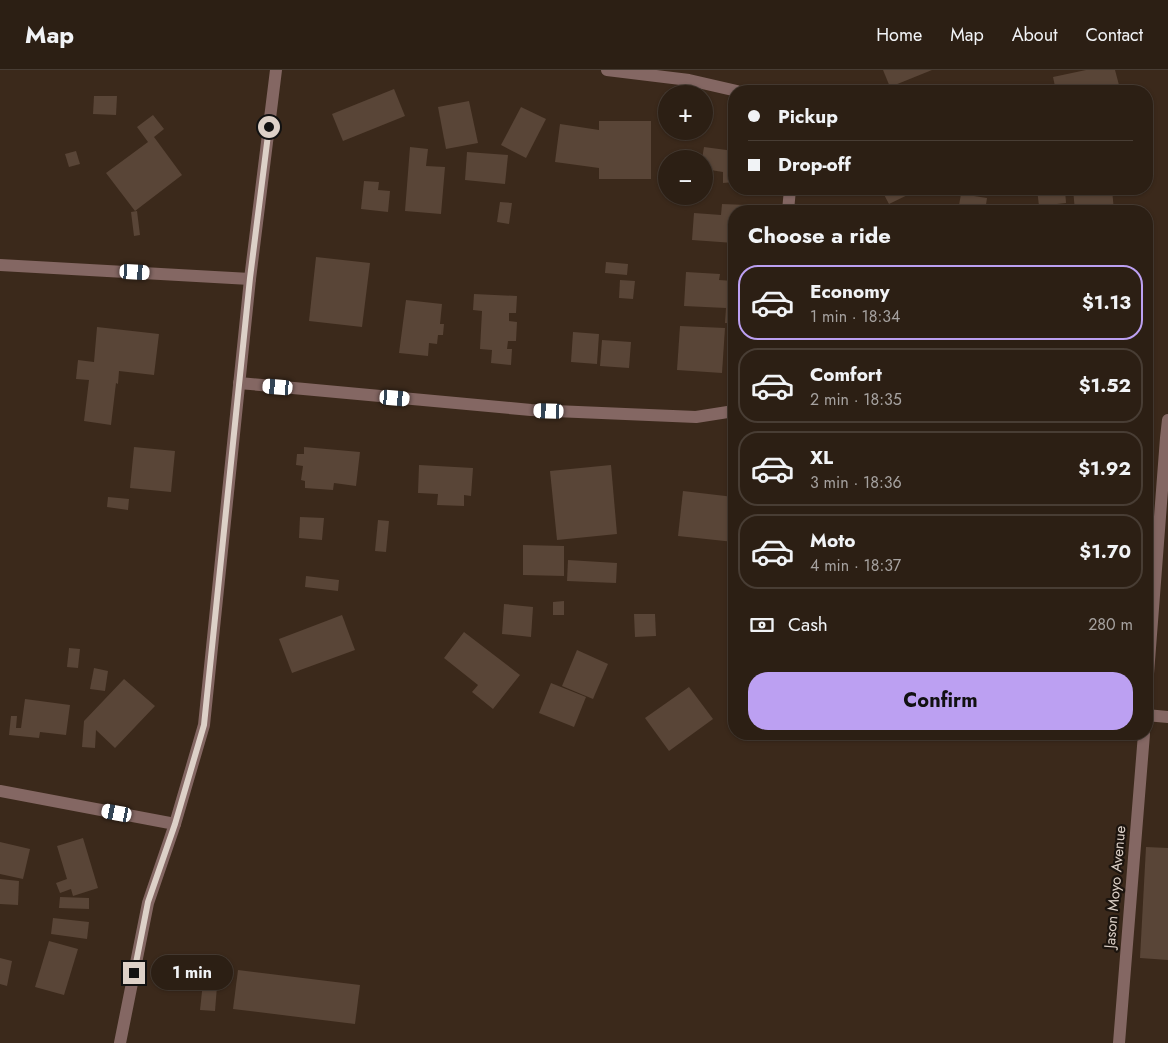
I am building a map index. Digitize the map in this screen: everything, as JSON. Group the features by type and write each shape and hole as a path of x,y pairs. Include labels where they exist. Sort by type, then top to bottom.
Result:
{"street":[{"path":"120,1043 148,902 175,824 204,725 250,278 276,70"},
{"path":"607,70 689,80 728,89"},
{"path":"0,265 250,278"},
{"path":"239,383 531,410 696,417 728,412"},
{"path":"1153,611 1168,420"},
{"path":"1153,716 1168,718"},
{"name":"Jason Moyo Avenue","path":"1119,1043 1144,740"},
{"path":"0,791 175,824"}],"building":[{"path":"883,70 932,70 895,85 889,85"},
{"path":"1086,70 1115,70 1119,85 1055,85 1053,77"},
{"path":"394,89 405,116 343,141 332,114"},
{"path":"94,96 117,96 116,115 93,114"},
{"path":"469,101 478,143 446,149 438,107"},
{"path":"521,107 546,119 526,158 501,145"},
{"path":"153,115 164,129 154,137 182,175 135,211 106,173 148,142 137,127"},
{"path":"599,121 651,121 651,179 599,179 599,168 555,162 560,124 599,130"},
{"path":"410,147 428,149 426,166 445,167 441,214 405,211"},
{"path":"704,147 728,150 728,183 723,183 723,172 713,170 713,150 704,150"},
{"path":"76,151 80,164 69,167 65,154"},
{"path":"467,152 508,155 505,184 465,180"},
{"path":"364,181 379,182 378,190 390,191 388,212 361,209"},
{"path":"884,195 908,195 889,204"},
{"path":"961,195 987,198 986,205 959,205"},
{"path":"1038,195 1065,195 1066,203 1039,205"},
{"path":"1074,195 1113,195 1113,205 1074,205"},
{"path":"500,202 512,203 509,224 497,222"},
{"path":"722,204 747,205 728,205 728,243 692,240 694,213 721,215"},
{"path":"137,211 140,235 134,236 131,212"},
{"path":"316,257 370,263 362,327 309,321"},
{"path":"606,262 628,264 627,275 605,273"},
{"path":"686,272 720,274 719,280 728,281 728,323 725,323 726,308 684,306"},
{"path":"620,280 635,281 633,299 619,298"},
{"path":"474,294 517,296 516,313 509,313 509,321 517,322 516,341 508,341 507,349 512,349 511,365 491,363 492,350 480,349 482,311 473,310"},
{"path":"406,300 442,304 440,324 444,324 443,335 438,335 437,344 429,343 428,356 399,353"},
{"path":"680,326 725,328 722,373 677,370"},
{"path":"97,327 159,334 154,375 119,371 111,425 84,421 89,380 76,379 78,360 94,362"},
{"path":"573,332 599,334 597,364 571,362"},
{"path":"602,340 631,342 629,368 600,366"},
{"path":"134,447 175,451 171,492 130,488"},
{"path":"304,447 360,452 356,486 334,483 333,490 305,488 305,481 301,480 303,466 296,465 297,454 304,454"},
{"path":"419,465 473,468 471,496 464,495 464,506 437,505 438,494 418,493"},
{"path":"611,465 617,534 557,540 550,471"},
{"path":"683,491 728,496 728,541 678,536"},
{"path":"108,497 129,499 128,510 107,507"},
{"path":"300,517 324,518 322,540 299,538"},
{"path":"378,520 389,521 386,552 375,551"},
{"path":"523,545 564,546 564,576 523,575"},
{"path":"568,560 617,563 616,583 567,581"},
{"path":"306,576 339,580 338,591 305,587"},
{"path":"564,601 564,615 553,615 553,602"},
{"path":"504,604 533,607 531,637 502,634"},
{"path":"634,614 655,614 656,636 635,637"},
{"path":"342,615 355,650 292,673 279,639"},
{"path":"464,632 520,675 493,709 472,692 478,685 444,658"},
{"path":"69,648 80,649 78,668 67,667"},
{"path":"577,650 608,664 593,699 562,686"},
{"path":"94,668 108,671 105,691 90,689"},
{"path":"124,679 155,706 115,748 96,730 95,748 82,747 84,721"},
{"path":"551,683 586,697 574,727 539,713"},
{"path":"689,687 713,719 669,751 645,718"},
{"path":"25,699 70,705 66,735 40,732 39,738 9,735 11,716 17,716 16,728 21,728"},
{"path":"83,838 98,888 73,896 71,889 60,893 56,883 67,879 57,846"},
{"path":"0,842 30,849 23,879 0,874"},
{"path":"1146,847 1168,848 1168,960 1140,958"},
{"path":"0,879 19,881 18,905 0,904"},
{"path":"60,897 89,898 89,909 59,908"},
{"path":"53,918 89,922 87,939 51,934"},
{"path":"49,941 78,949 64,995 35,987"},
{"path":"0,958 12,961 7,986 0,984"},
{"path":"238,970 360,985 355,1024 233,1009"},
{"path":"204,973 218,974 215,1011 200,1010"}],"route":[{"path":"134,973 148,902 175,824 204,725 250,278 269,127"}]}
